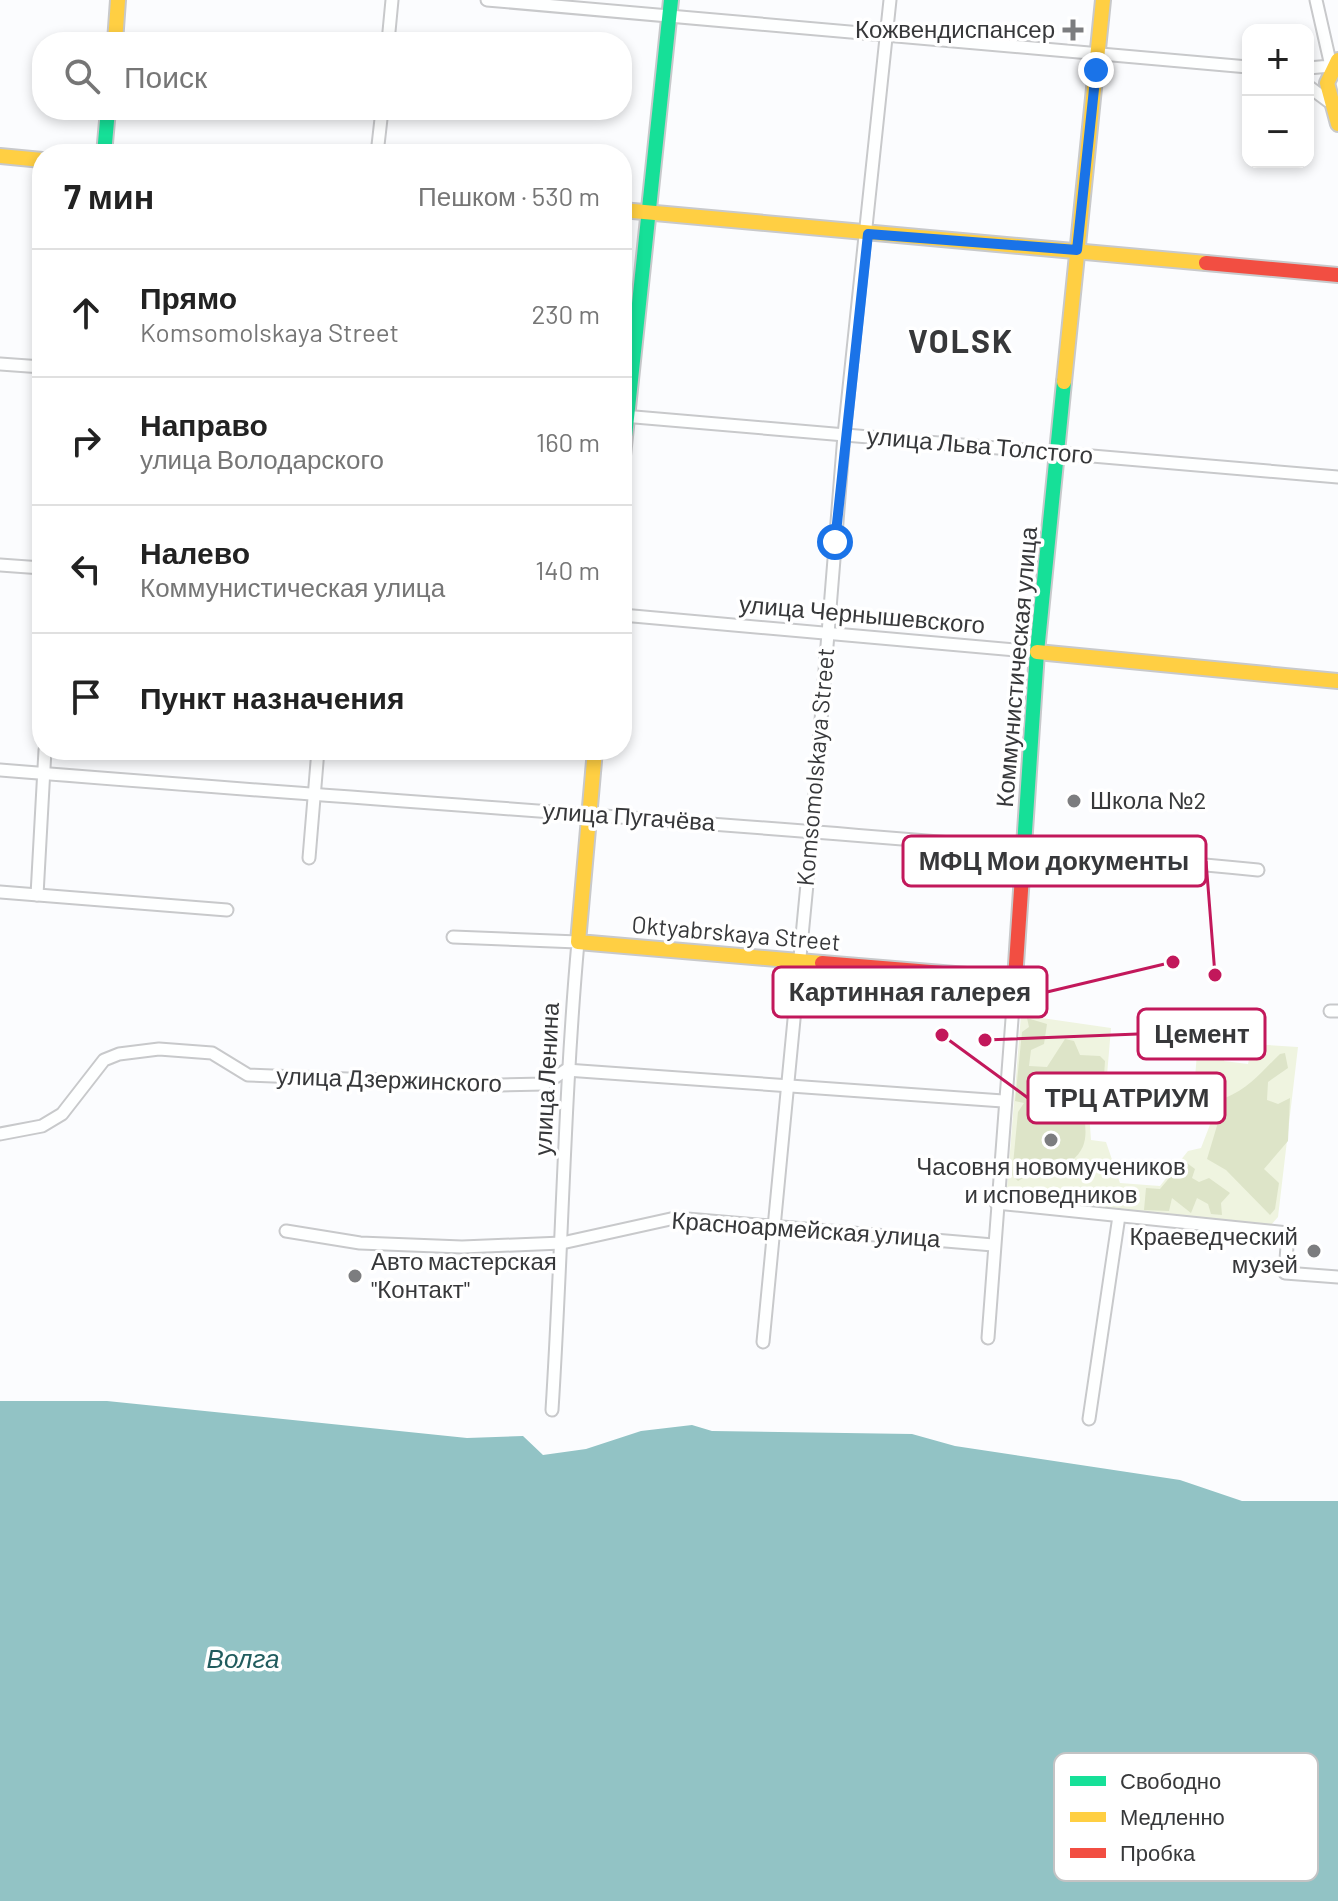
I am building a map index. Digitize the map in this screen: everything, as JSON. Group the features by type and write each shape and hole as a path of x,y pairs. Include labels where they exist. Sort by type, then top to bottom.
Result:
{"street":[{"path":"116,32 118,0"},
{"path":"389,32 392,0"},
{"path":"487,0 670,7 887,37 1242,67"},
{"name":"Komsomolskaya Street","path":"763,1342 812,832 844,435 868,234 890,0"},
{"name":"Коммунистическая улица","path":"988,1338 1037,652 1103,0"},
{"path":"1316,0 1335,63 1326,88 1338,124"},
{"path":"632,354 650,213 670,7"},
{"path":"1324,28 1338,43"},
{"path":"1314,67 1335,63"},
{"path":"1314,90 1328,101"},
{"path":"105,144 107,120"},
{"path":"378,144 381,120"},
{"path":"0,156 32,159"},
{"path":"632,211 1338,275"},
{"path":"0,364 32,366"},
{"name":"улица Льва Толстого","path":"632,418 1338,477"},
{"path":"0,565 32,567"},
{"name":"улица Чернышевского","path":"632,616 1338,681"},
{"path":"37,895 44,760"},
{"path":"309,858 317,760"},
{"name":"улица Ленина","path":"552,1410 562,1243 566,1070 594,760"},
{"name":"улица Пугачёва","path":"0,770 313,797 590,813 1025,847 1258,870"},
{"path":"0,892 227,910"},
{"name":"Oktyabrskaya Street","path":"453,937 578,942 1015,979"},
{"name":"улица Дзержинского","path":"0,1134 42,1126 62,1114 104,1060 119,1054 159,1049 212,1053 248,1075 500,1085 545,1084 566,1070 1003,1101"},
{"path":"996,1203 1288,1233 1285,1273 1338,1277"},
{"path":"1089,1419 1119,1216"},
{"name":"Красноармейская улица","path":"286,1231 360,1243 462,1247 562,1243 675,1218 993,1245"}],"green space":[{"path":"1021,1015 1111,1028 1104,1111 1089,1112 1091,1140 1106,1142 1120,1183 1160,1186 1188,1151 1201,1148 1211,1122 1192,1117 1198,1040 1224,1042 1224,1061 1248,1064 1252,1044 1298,1047 1278,1217 1271,1225 1006,1201"},
{"path":"1027,1018 1047,1024 1044,1044 1031,1050 1029,1066 1047,1067 1065,1039 1074,1041 1080,1055 1100,1056 1105,1061 1103,1093 1099,1103 1084,1106 1085,1135 1078,1155 1071,1161 1055,1159 1018,1181 1012,1175 1018,1112 1024,1103 1015,1101 1022,1032 1029,1027"},
{"path":"1285,1053 1288,1068 1268,1082 1267,1100 1278,1104 1290,1098 1288,1141 1264,1169 1279,1183 1275,1209 1270,1215 1226,1170 1207,1159 1219,1119 1207,1099 1216,1093 1225,1098 1234,1094"},
{"path":"1187,1163 1195,1169 1192,1178 1199,1182 1209,1178 1230,1193 1221,1203 1222,1215 1211,1214 1208,1204 1197,1198 1191,1213 1172,1198 1169,1211 1144,1210 1146,1188 1160,1189 1181,1164"}],"water":[{"name":"Волга","path":"0,1401 107,1401 467,1438 523,1436 543,1455 586,1449 641,1431 692,1425 712,1431 912,1434 955,1446 1180,1480 1242,1501 1338,1501 1338,1901 0,1901"}],"traffic: fast":[{"path":"632,370 671,0"},
{"path":"105,144 107,120"},
{"path":"1023,861 1037,652 1064,382"}],"traffic: slow":[{"path":"116,32 118,0"},
{"path":"1064,382 1103,0"},
{"path":"1338,60 1327,83 1338,124"},
{"path":"0,156 32,159"},
{"path":"632,211 1206,263"},
{"path":"1037,652 1338,681"},
{"path":"594,760 578,942 822,963"}],"traffic: jam":[{"path":"1206,263 1338,275"},
{"path":"822,963 1015,979 1023,861"}],"place":[{"name":"Кожвендиспансер","path":"1073,30"},
{"name":"Школа №2","path":"1074,801"},
{"name":"Картинная галерея","path":"1173,962"},
{"name":"МФЦ Мои документы","path":"1215,975"},
{"name":"ТРЦ АТРИУМ","path":"942,1035"},
{"name":"Цемент","path":"985,1040"},
{"name":"Часовня новомучеников и исповедников","path":"1051,1140"},
{"name":"Краеведческий музей","path":"1314,1251"},
{"name":"Авто мастерская \"Контакт\"","path":"355,1276"}],"district":[{"name":"VOLSK","path":"961,342"}],"route":[{"path":"835,542 844,435 868,234 1077,250 1096,70"}]}
